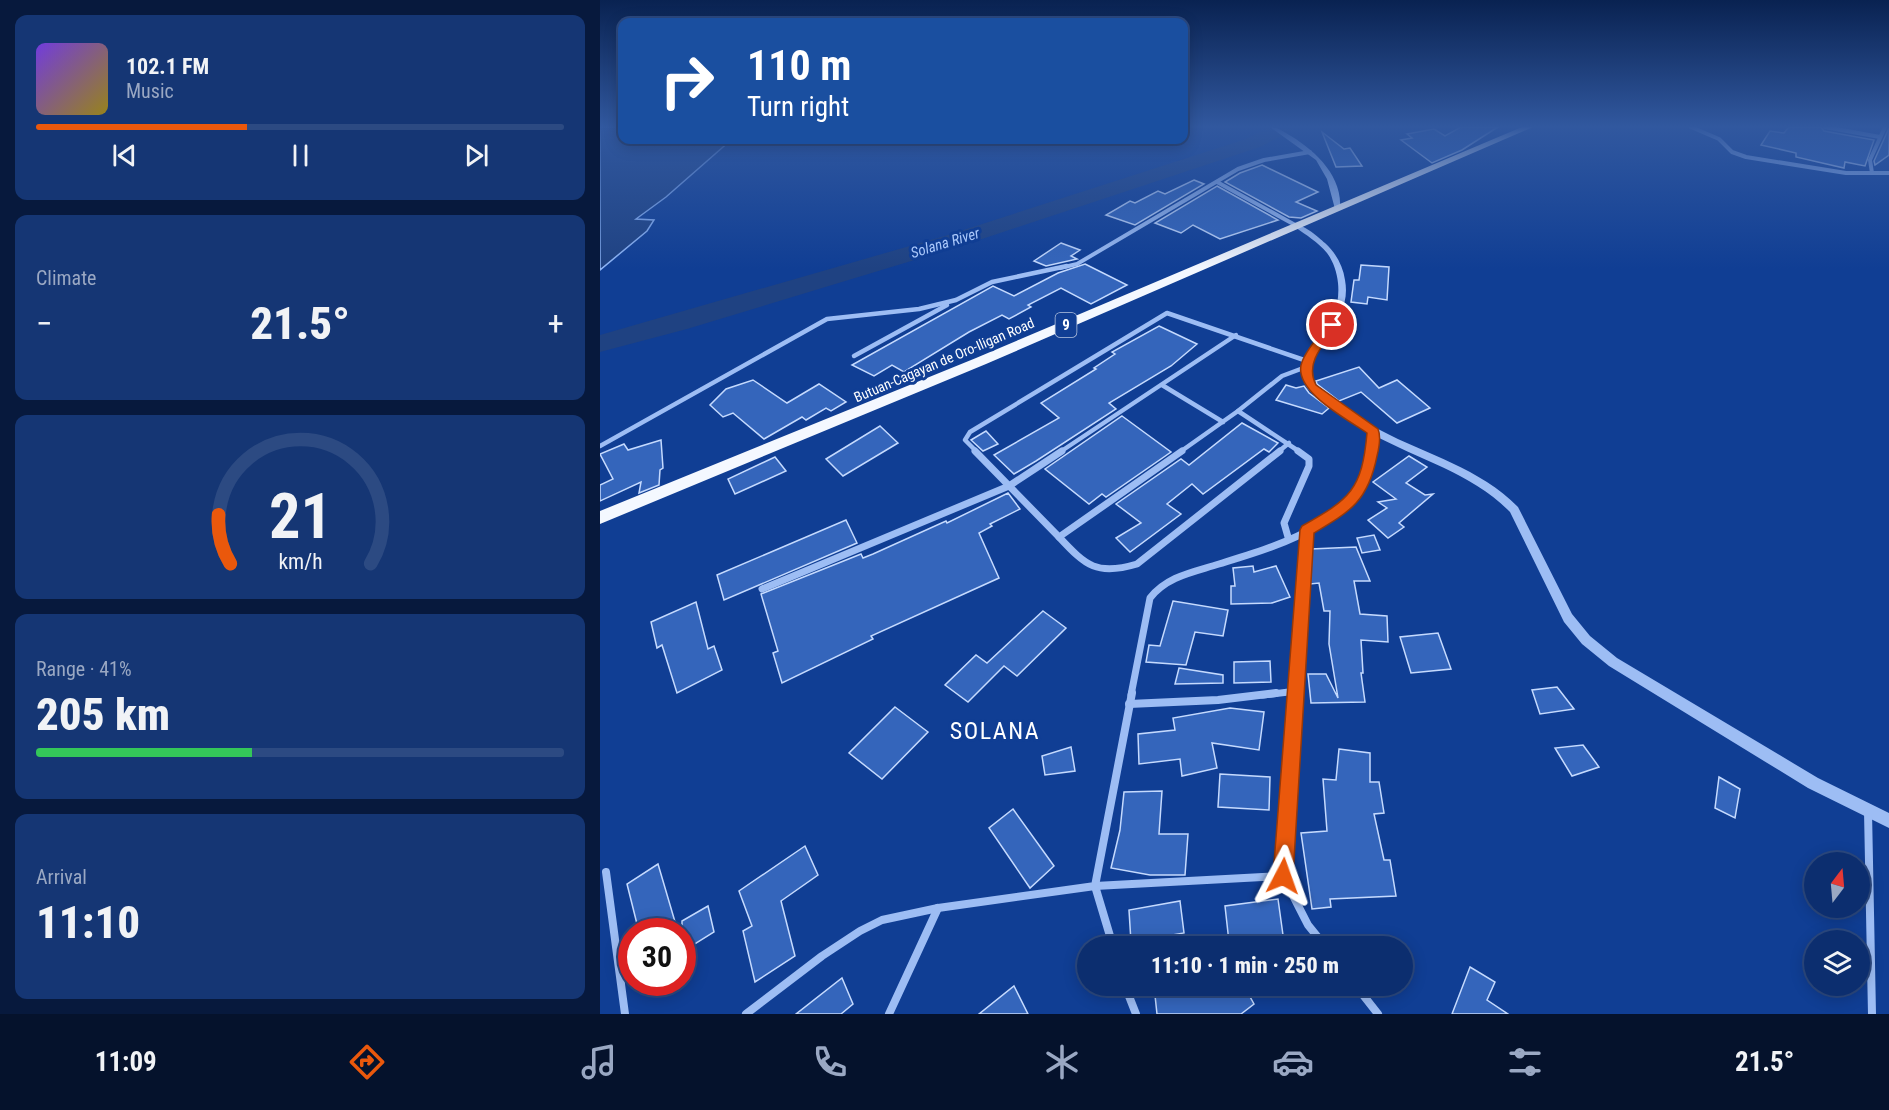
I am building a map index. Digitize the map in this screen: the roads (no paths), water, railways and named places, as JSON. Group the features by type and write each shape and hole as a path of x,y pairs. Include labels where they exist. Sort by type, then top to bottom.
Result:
{"highway":[{"name":"Butuan-Cagayan de Oro-Iligan Road","path":"600,518 981,361 1419,174"}],"street":[{"path":"855,356 992,282 1077,264 1230,174"},
{"path":"1330,174 1338,209"},
{"path":"1059,537 1223,422 1282,376 1306,364 1340,312 1342,280 1339,268 1328,250 1297,226 1217,183"},
{"path":"600,446 821,322 919,309 956,300"},
{"path":"1289,443 1137,564 1118,571 1086,566 964,440 970,432 1161,315 1174,314 1236,335 1306,364"},
{"path":"762,589 1009,486 1236,335"},
{"path":"1306,364 1307,378 1311,387 1374,432 1486,485 1504,497 1514,510 1568,618 1586,640 1613,662 1813,783 1889,821"},
{"path":"1162,385 1223,422"},
{"path":"1238,411 1306,455 1309,462 1284,523 1288,537"},
{"path":"1110,936 1095,886 1150,598 1155,590 1174,578 1246,555 1307,530 1341,510 1356,495 1370,468 1374,432"},
{"path":"1307,530 1283,876 1308,925 1317,936"},
{"path":"1129,704 1218,700 1297,691"},
{"path":"1868,810 1872,1014"},
{"path":"606,872 625,1014"},
{"path":"746,1014 822,956 860,931 882,920 938,908 1095,886 1283,876"},
{"path":"890,1014 938,908"},
{"path":"1129,996 1136,1014"},
{"path":"1364,996 1378,1014"}],"water":[{"path":"600,174 692,174 636,219 654,220 647,231 600,270"}],"waterway":[{"name":"Solana River","path":"600,344 956,240 1157,174"}],"district":[{"name":"SOLANA","path":"995,731"}]}
